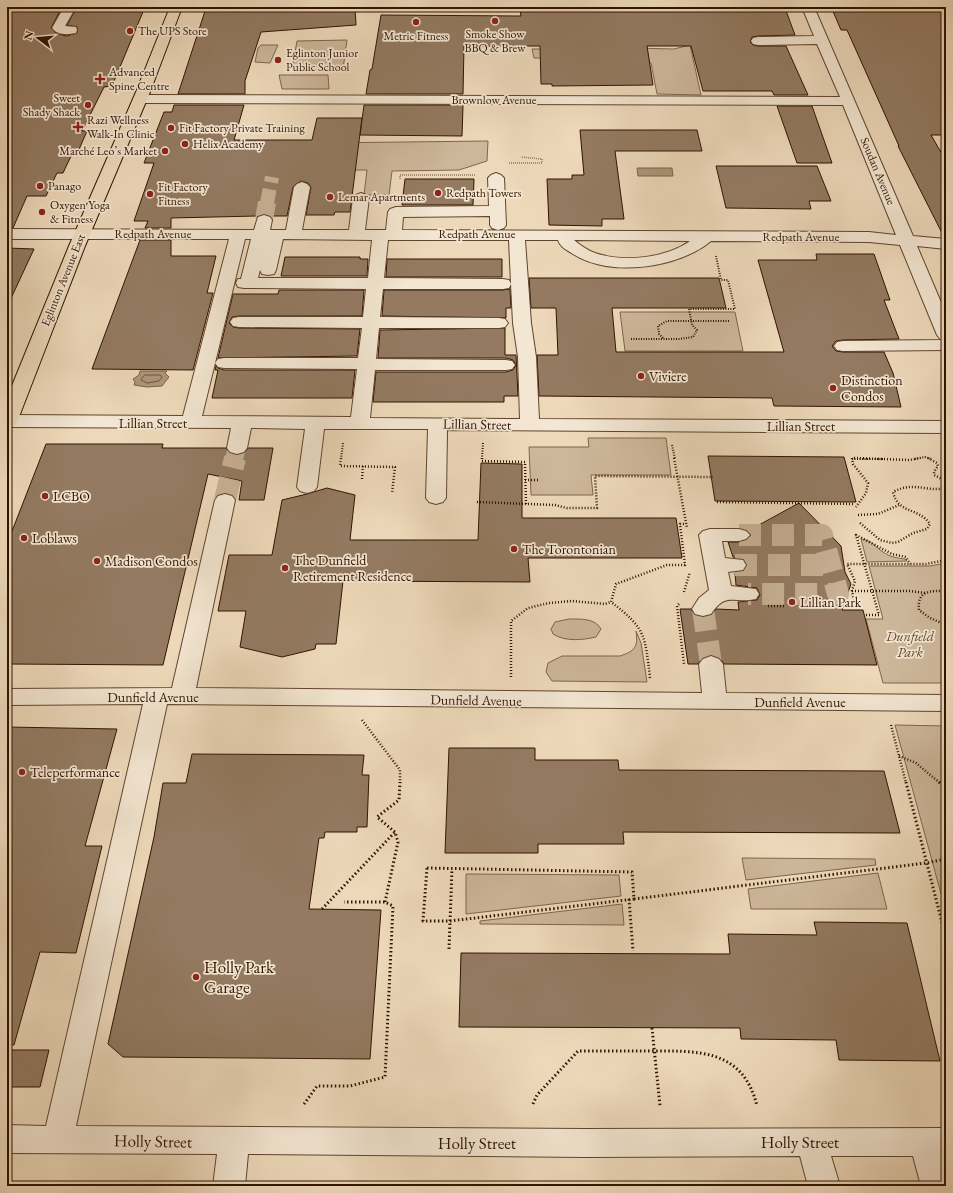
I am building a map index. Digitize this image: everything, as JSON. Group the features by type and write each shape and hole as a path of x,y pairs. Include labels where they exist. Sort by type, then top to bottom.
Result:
{"main road":[{"name":"Eglinton Avenue East","path":"7,421 82,234 140,99 176,7"}],"street":[{"path":"70,7 58,28 61,30 71,30"},
{"name":"Soudan Avenue","path":"808,7 849,101 946,335"},
{"path":"758,41 822,40"},
{"name":"Brownlow Avenue","path":"140,99 849,101"},
{"path":"496,178 498,211 508,234 527,357 530,424"},
{"path":"293,234 302,187"},
{"path":"356,234 361,198"},
{"path":"360,423 375,284 387,234 396,212 498,211"},
{"path":"267,229 268,270"},
{"path":"267,229 247,282 502,284"},
{"name":"Redpath Avenue","path":"7,234 238,234 267,229 293,234 508,234 883,238 946,244"},
{"path":"191,423 238,234"},
{"path":"564,235 567,243 588,256 609,261 642,262 666,257 698,244 707,236"},
{"path":"239,322 371,324 499,323"},
{"path":"843,346 946,345"},
{"path":"224,363 506,365"},
{"name":"Lillian Street","path":"7,421 946,426"},
{"path":"237,448 242,423"},
{"path":"307,487 316,423"},
{"path":"436,498 438,423"},
{"path":"182,697 225,500"},
{"path":"720,593 725,565 710,535 739,535"},
{"path":"702,609 708,600 720,593 748,594"},
{"path":"711,664 716,702"},
{"path":"58,1139 154,717 156,696"},
{"name":"Dunfield Avenue","path":"7,697 156,696 946,703"},
{"name":"Holly Street","path":"7,1139 234,1142 570,1143 935,1141"},
{"path":"935,1141 937,1186"},
{"path":"229,1186 234,1142"},
{"path":"811,1142 824,1186"}],"path":[{"path":"496,178 506,178 506,163 542,163 542,159 521,157"},
{"path":"400,179 400,175 475,175"},
{"path":"631,339 679,339 693,337 697,330 692,321 690,309 735,309 728,280 721,280 715,251 681,251"},
{"path":"663,338 659,334 658,326 667,321 729,321"},
{"path":"344,435 340,466 395,467 392,493"},
{"path":"483,442 482,461 524,462 526,505"},
{"path":"672,443 687,531"},
{"path":"717,502 855,505 864,498 868,488 868,483 853,464 852,458 910,460 920,457 930,458 937,463 938,466 934,474 944,480 946,484"},
{"path":"362,479 363,466"},
{"path":"477,502 555,505 567,508 597,508 595,476 713,477"},
{"path":"525,480 540,480"},
{"path":"860,523 874,537 883,542 895,543 904,540 909,534 927,529 930,524 926,518 899,505 895,500 893,492 908,485 941,490 946,487"},
{"path":"858,515 878,514 899,505"},
{"path":"612,602 616,584 667,565 686,565 680,524 686,524"},
{"path":"866,615 879,615 856,535 866,538 887,553 906,557 910,564"},
{"path":"801,606 855,606 852,591 855,581 847,564 926,564 946,560"},
{"path":"684,594 691,571"},
{"path":"852,591 925,593 946,591"},
{"path":"925,593 920,597 918,602 919,610 930,618 946,625"},
{"path":"511,683 511,621 528,608 549,603 572,601 605,604 612,602"},
{"path":"612,602 638,626 644,638 650,672"},
{"path":"680,602 677,606 685,669"},
{"path":"360,718 400,770 399,800 377,817 395,832 398,842 385,902"},
{"path":"890,722 946,938"},
{"path":"898,756 916,763 946,788"},
{"path":"322,909 395,832"},
{"path":"634,899 632,872 427,868 424,921 450,921 634,899 926,863 946,859"},
{"path":"449,949 452,869"},
{"path":"629,899 633,951"},
{"path":"304,1104 317,1086 350,1086 385,1077 393,906 385,902 344,902"},
{"path":"652,1028 660,1106"},
{"path":"533,1104 537,1095 578,1051 696,1051 718,1057 736,1068 750,1084 756,1098 757,1106"}],"green space":[{"path":"347,40 343,69 292,69 297,41"},
{"path":"261,45 278,45 270,63 255,62 258,48"},
{"path":"690,45 701,95 657,94 651,63 633,63 632,59 534,58 532,49 587,49 591,47 674,49"},
{"path":"279,75 328,75 329,89 282,89"},
{"path":"488,141 487,161 459,170 392,171 389,195 364,195 367,170 312,170 317,143"},
{"path":"620,312 735,312 743,351 625,351"},
{"path":"588,438 666,438 671,475 591,475 593,495 531,495 529,447 589,447"},
{"path":"861,539 871,542 888,555 905,559 907,561 867,562"},
{"name":"Dunfield Park","path":"946,563 946,683 883,683 866,619 883,619 869,566 930,566"},
{"path":"569,619 591,621 598,625 601,629 596,637 585,639 574,640 558,637 553,634 551,629 555,622"},
{"path":"636,631 641,643 647,682 552,681 546,672 548,663 562,656 620,656 630,652 635,647 637,641"},
{"path":"895,725 946,726 946,912"},
{"path":"742,858 875,859 876,865 746,880"},
{"path":"878,873 887,909 751,909 748,889"},
{"path":"466,874 619,875 621,896 466,914"},
{"path":"622,904 624,925 480,924 480,921"}],"water":[{"path":"637,168 672,168 673,176 638,176"},
{"path":"140,371 167,371 165,373 169,377 162,386 147,387 134,385 135,382 133,379 139,375"}],"building":[{"path":"7,7 62,7 51,28 56,33 66,36 77,33 77,27 67,25 77,7 145,7 112,86 104,87 82,131 87,131 77,154 72,154 63,173 57,173 46,196 27,196 13,228 7,228"},
{"path":"206,8 355,8 356,25 261,32 245,81 245,94 178,94"},
{"path":"785,8 795,35 758,36 752,37 750,42 753,45 758,46 786,46 808,95 774,95 772,91 703,91 691,46 647,46 653,85 552,86 552,84 541,84 540,46 464,46 463,94 366,94 370,70 372,69 381,15 521,16 520,9"},
{"path":"832,9 946,9 946,135 931,135 946,161 946,237 944,237 898,146 847,30 841,30"},
{"path":"174,105 244,105 234,140 312,140 317,118 362,118 350,212 335,212 334,215 306,215 311,187 308,183 301,181 293,187 287,216 271,216 264,214 257,216 171,218 171,228 145,228 148,221 134,221 154,163 144,163 164,112 172,112"},
{"path":"364,105 463,105 462,136 360,135"},
{"path":"777,106 812,106 832,163 797,163"},
{"path":"580,130 697,130 702,151 615,151 624,219 602,219 602,226 549,225 547,179 572,179 572,175 584,175"},
{"path":"716,166 817,166 831,201 809,201 811,209 726,208"},
{"name":"Redpath Towers","path":"405,179 474,179 473,205 402,205"},
{"path":"140,240 171,240 171,256 216,256 207,293 213,293 193,370 92,369"},
{"path":"7,248 34,249 7,307"},
{"path":"816,254 874,254 890,300 884,300 899,339 843,340 836,341 832,346 836,351 843,352 884,352 893,373 901,407 774,406 772,398 539,396 537,355 558,355 556,308 531,308 529,278 719,278 726,308 612,308 616,352 784,352 758,260 817,260"},
{"path":"285,257 360,257 360,259 368,259 367,276 281,276"},
{"path":"387,259 502,259 502,277 386,277"},
{"path":"510,289 511,308 506,308 506,318 382,316 384,290"},
{"path":"279,290 364,290 362,316 239,316 232,317 229,323 233,327 239,328 360,329 357,356 218,358 233,294 278,294"},
{"path":"505,328 505,355 516,355 518,396 504,396 504,402 373,402 376,372 506,372 513,370 516,365 513,360 506,358 378,358 380,330"},
{"path":"216,366 224,370 355,370 352,398 212,398 218,370 215,370"},
{"name":"Madison Condos","path":"46,444 163,444 162,448 226,448 230,453 237,455 244,453 248,448 273,448 264,500 239,500 242,481 208,474 163,665 7,664 7,544"},
{"path":"708,456 844,457 856,502 715,501"},
{"path":"481,463 522,464 522,518 676,518 682,558 528,558 530,582 343,581 336,644 316,644 315,649 282,657 240,647 246,611 218,611 229,555 272,555 282,500 327,488 355,495 350,540 478,540"},
{"name":"Lillian Park","path":"799,503 841,546 845,572 851,584 842,610 863,610 877,665 724,664 720,658 712,655 702,658 698,664 688,664 680,609 691,609 695,615 703,617 711,615 716,609 739,610 738,602 757,600 760,595 757,588 736,585 735,573 744,571 747,564 743,559 733,557 728,542 739,542 746,540 752,535 748,531"},
{"path":"7,727 117,729 85,846 102,846 76,953 40,952 14,1045 7,1044"},
{"path":"449,748 535,748 535,760 618,760 619,770 884,771 900,833 623,832 624,844 538,844 538,853 445,853"},
{"path":"192,754 364,755 362,775 369,775 367,827 357,827 357,832 325,832 324,838 319,838 309,909 381,910 370,1059 123,1057 108,1044 154,837 163,783 186,783"},
{"path":"814,922 907,923 940,1061 839,1060 836,1040 741,1039 740,1028 459,1027 461,953 730,954 728,934 817,935"},
{"path":"7,1050 49,1050 40,1087 7,1087"}],"tunnel":[{"path":"267,203 272,177"},
{"path":"264,220 267,202"},
{"path":"234,459 237,448"},
{"path":"225,500 235,458"},
{"path":"739,535 822,535 838,594 748,594"},
{"path":"735,565 830,565"},
{"path":"703,609 711,664"}],"place":[{"name":"Smoke Show BBQ & Brew","path":"495,21"},
{"name":"Metric Fitness","path":"416,22"},
{"name":"The UPS Store","path":"130,31"},
{"name":"Eglinton Junior Public School","path":"278,60"},
{"name":"Advanced Spine Centre","path":"100,79"},
{"name":"Sweet Shady Shack","path":"88,105"},
{"name":"Razi Wellness Walk-In Clinic","path":"78,127"},
{"name":"Fit Factory Private Training","path":"171,128"},
{"name":"Helix Academy","path":"185,144"},
{"name":"Marché Leo’s Market","path":"165,151"},
{"name":"Panago","path":"40,186"},
{"name":"Redpath Towers","path":"438,193"},
{"name":"Fit Factory Fitness","path":"150,194"},
{"name":"Lemar Apartments","path":"330,197"},
{"name":"Oxygen Yoga & Fitness","path":"42,212"},
{"name":"Viviere","path":"641,376"},
{"name":"Distinction Condos","path":"833,388"},
{"name":"LCBO","path":"45,496"},
{"name":"Loblaws","path":"24,538"},
{"name":"The Torontonian","path":"514,549"},
{"name":"Madison Condos","path":"97,561"},
{"name":"The Dunfield Retirement Residence","path":"285,568"},
{"name":"Lillian Park","path":"792,602"},
{"name":"Teleperformance","path":"22,772"},
{"name":"Holly Park Garage","path":"196,977"}]}
